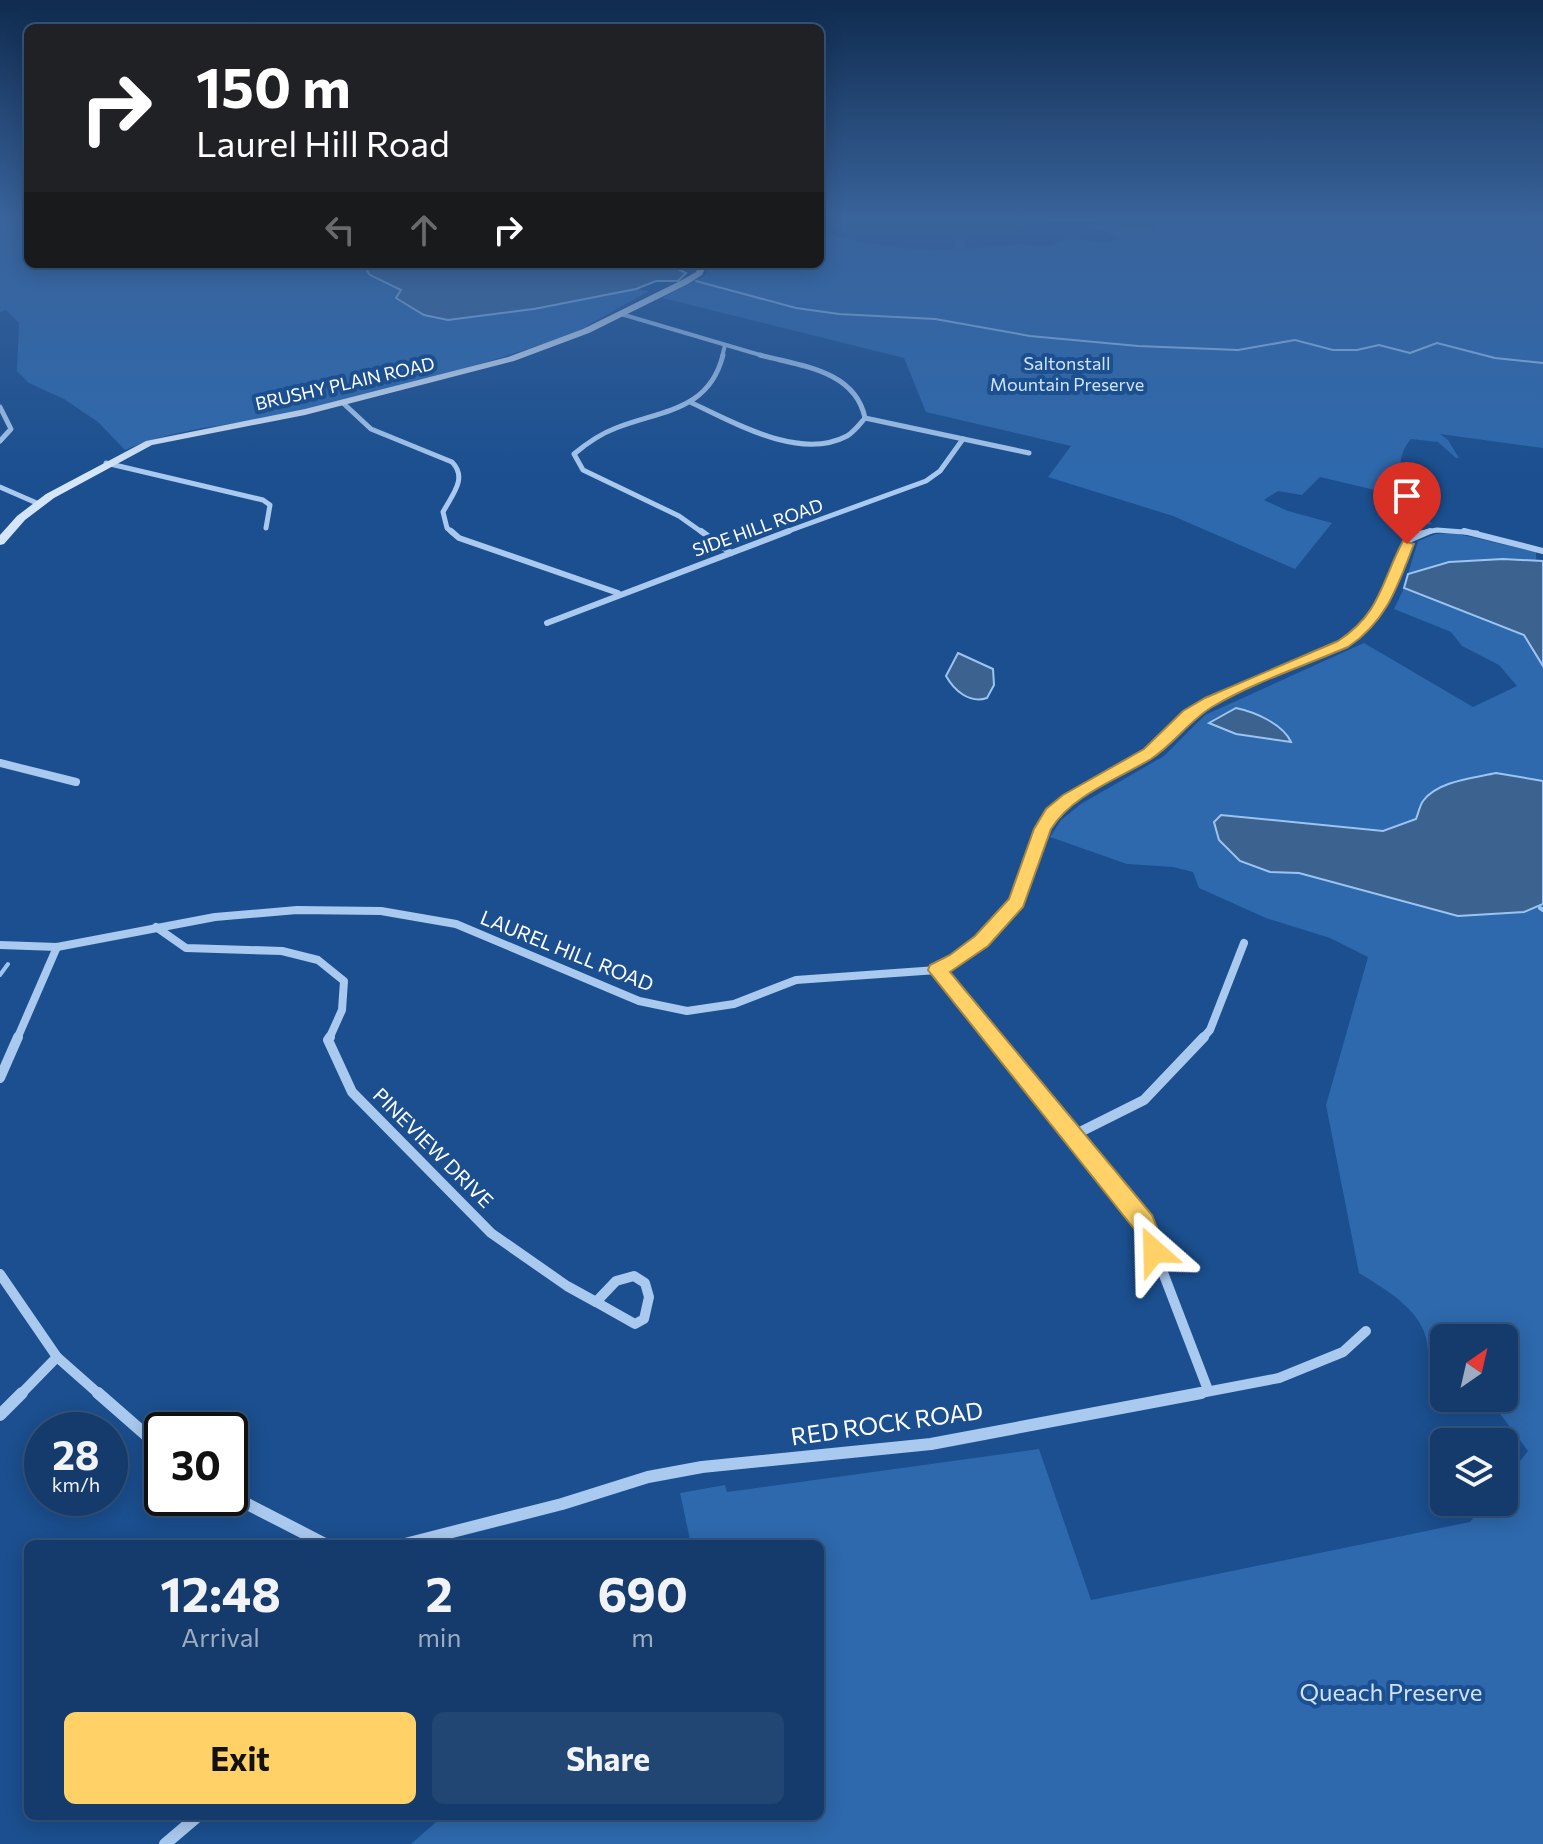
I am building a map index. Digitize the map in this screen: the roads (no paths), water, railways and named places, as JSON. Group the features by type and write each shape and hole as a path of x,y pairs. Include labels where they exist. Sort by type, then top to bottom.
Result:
{"main road":[{"name":"BRUSHY PLAIN ROAD","path":"0,542 39,504 106,463 164,438 343,403 525,355 645,302"}],"street":[{"path":"621,314 849,383 858,391 865,418 862,425 831,442 794,442 724,419 692,403"},
{"path":"725,345 720,375 692,403 631,422 582,445 574,454 583,470 679,516 731,553"},
{"path":"343,403 371,429 452,462 459,469 461,479 443,512 447,528 459,538 618,594"},
{"path":"0,407 11,429 0,441"},
{"path":"865,418 1029,453"},
{"name":"SIDE HILL ROAD","path":"547,623 926,481 940,471 963,439"},
{"path":"106,463 263,500 270,505 266,528"},
{"path":"0,487 39,504"},
{"name":"LAUREL HILL ROAD","path":"0,945 57,947 215,917 297,910 343,909 423,916 486,935 639,1001 687,1011 734,1004 796,980 937,970 957,960 981,941 1016,902 1052,813 1149,752 1189,715 1210,701 1343,644 1363,630 1381,610 1409,540 1415,535 1448,530 1543,551"},
{"path":"0,763 76,782"},
{"name":"PINEVIEW DRIVE","path":"156,927 186,948 282,951 318,960 344,981 342,1010 328,1040 352,1092 491,1233 595,1303 635,1324 644,1319 651,1299 648,1287 638,1277 628,1276 616,1281 595,1303"},
{"path":"1074,1135 1144,1100 1210,1030 1244,943"},
{"path":"0,1078 57,947"},
{"path":"937,970 1144,1223 1208,1390"},
{"path":"0,1274 57,1357 144,1433"},
{"name":"RED ROCK ROAD","path":"421,1540 562,1504 648,1477 702,1467 931,1444 1279,1378 1343,1352 1366,1331"},
{"path":"0,1415 57,1357"},
{"path":"248,1504 317,1540"},
{"path":"165,1844 193,1820"}],"waterway":[{"path":"774,302 839,314 935,319 1030,336 1138,346 1238,350 1295,340 1333,350 1357,350 1379,345 1410,353 1437,343 1495,358 1543,363"},
{"path":"0,975 8,964"}],"park label":[{"name":"Saltonstall Mountain Preserve","path":"1067,374"},
{"name":"Queach Preserve","path":"1391,1693"}]}
